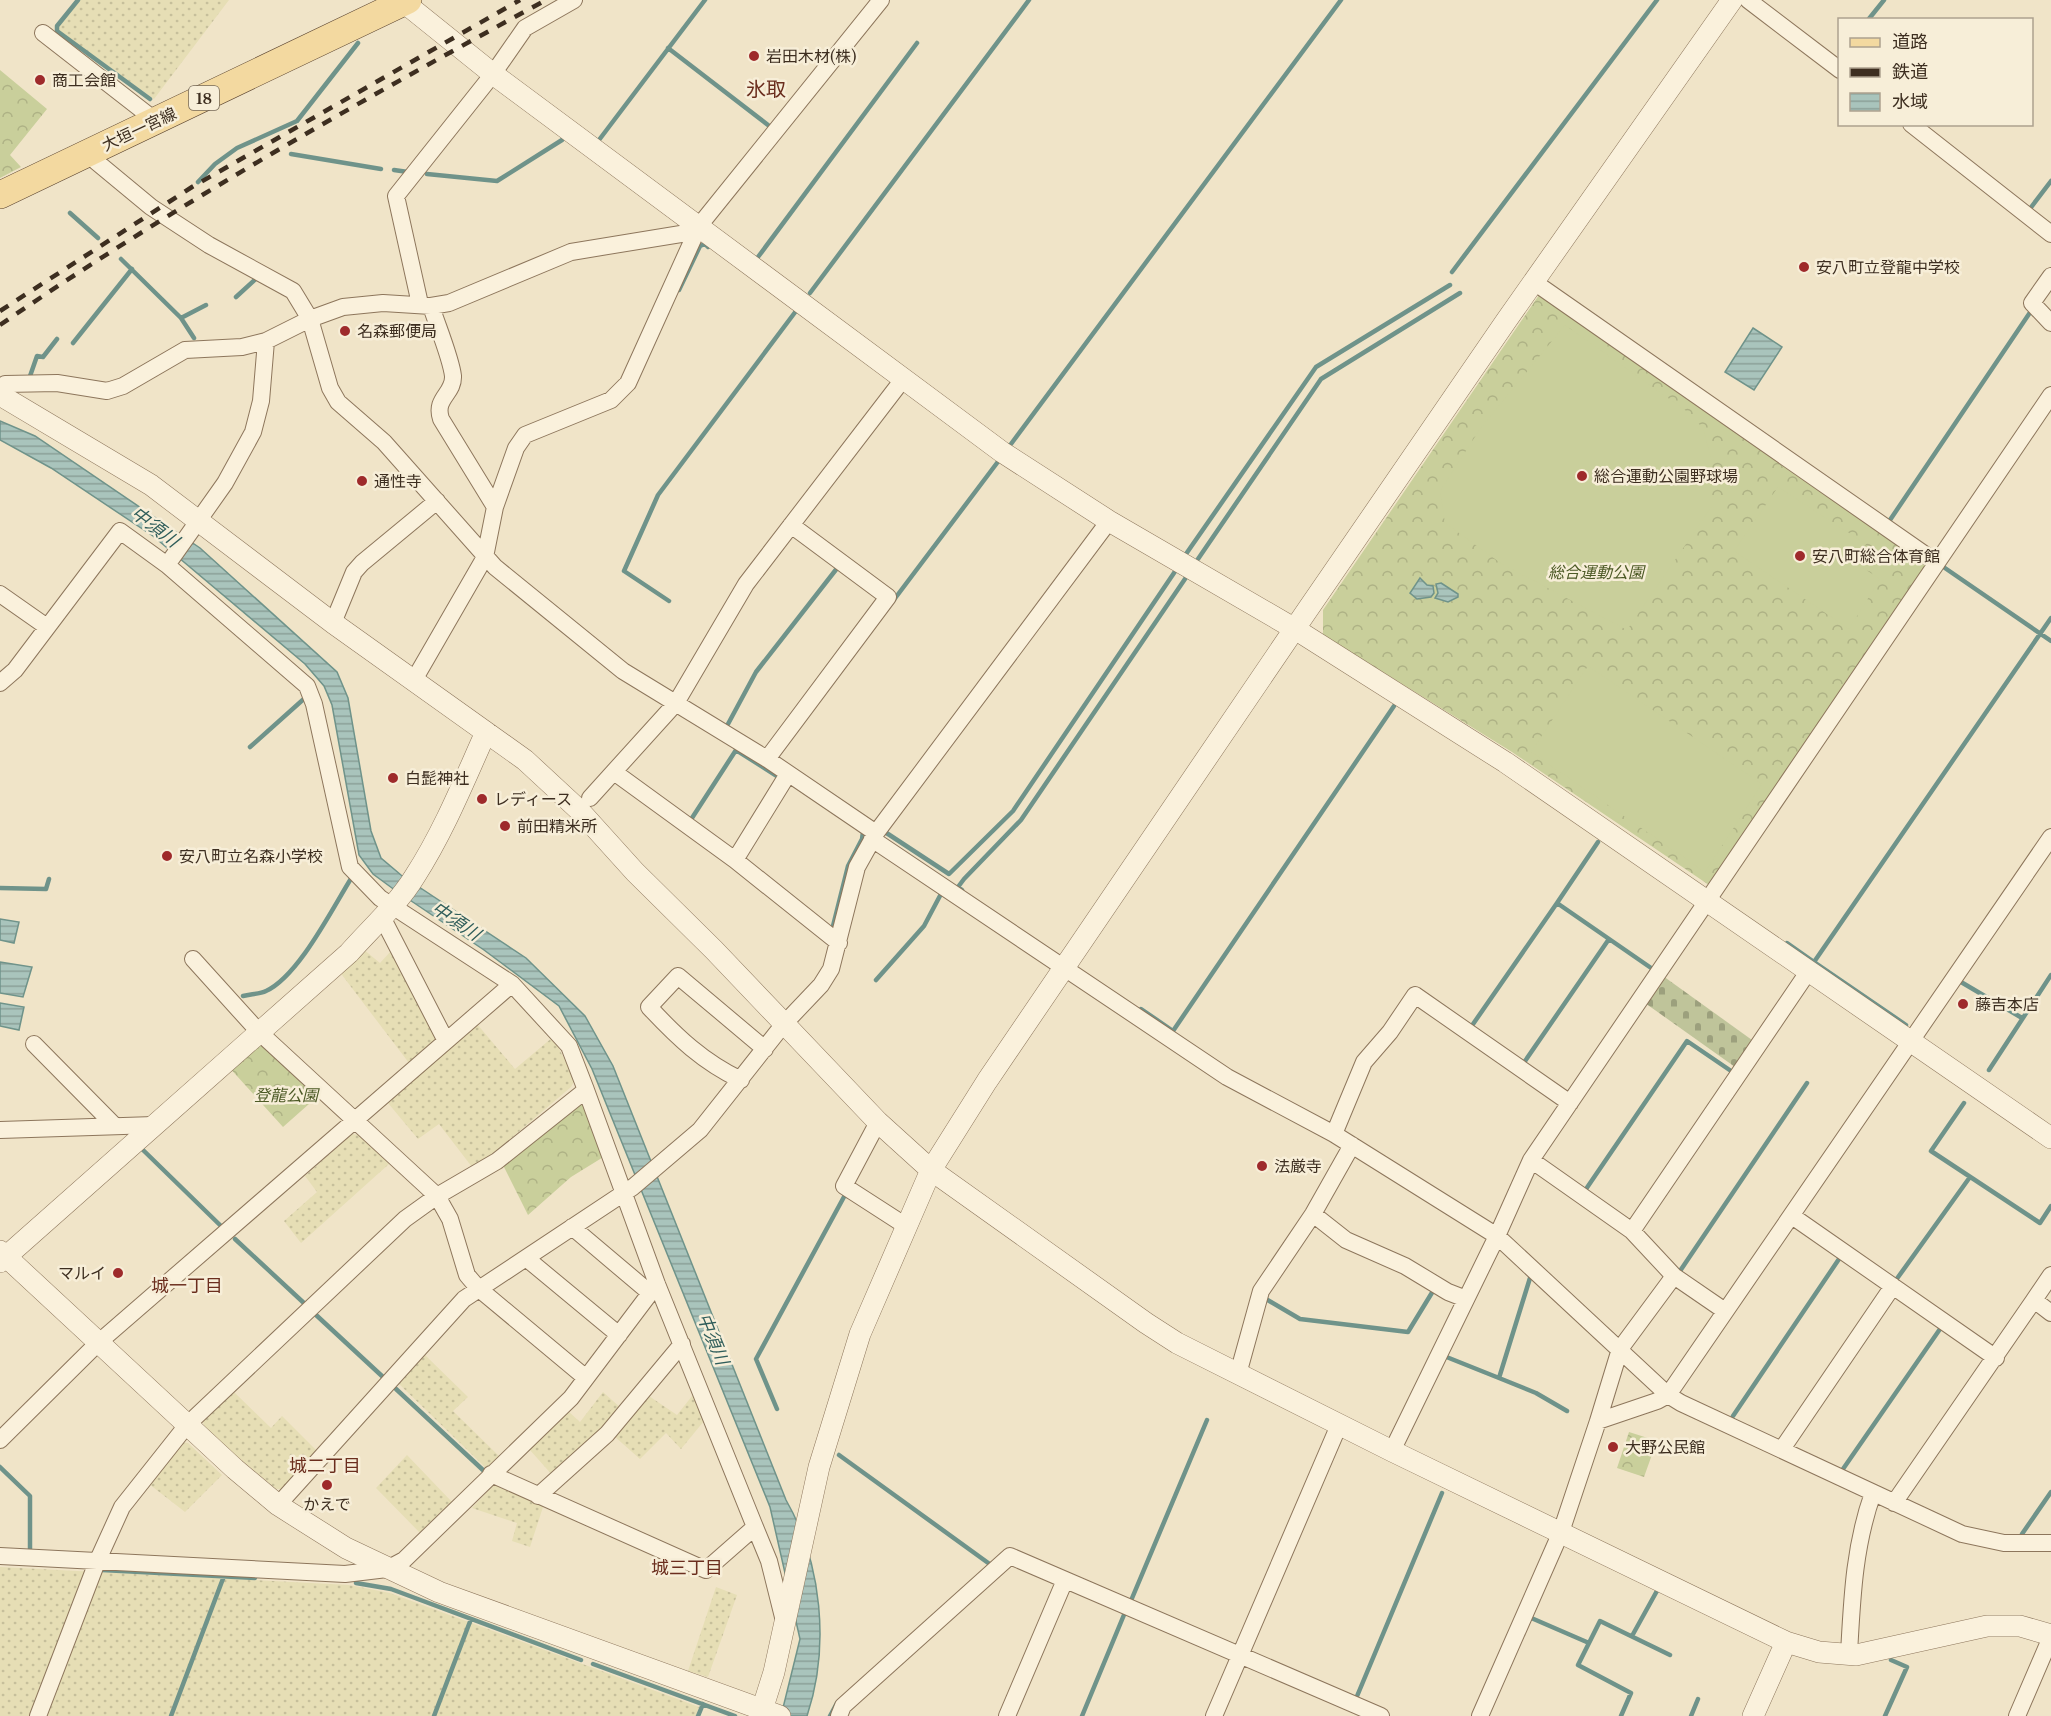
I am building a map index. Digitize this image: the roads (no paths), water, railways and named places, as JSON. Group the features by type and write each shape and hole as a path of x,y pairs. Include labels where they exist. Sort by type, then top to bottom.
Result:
{"main road":[{"name":"大垣一宮線","path":"0,195 404,1"}],"street":[{"path":"495,507 441,419 438,410 440,402 447,395 453,377 426,305 396,196 493,74 525,28 574,0"},
{"path":"414,680 486,557 495,507 516,448 525,435 611,400 627,383 699,226 881,0"},
{"path":"486,732 438,841 415,878 391,907 349,952 2,1257 235,1469 278,1505 346,1548 438,1592 770,1714 774,1672 819,1467 861,1334 931,1170 987,1081 1295,629 1732,0"},
{"path":"1748,0 1838,69"},
{"path":"404,1 493,74 1002,452 1109,521 1295,629 1505,762 2051,1138"},
{"path":"43,33 156,121"},
{"path":"1914,126 2051,234"},
{"path":"87,154 151,207 209,245 293,291 309,319 330,388 338,402 384,442 486,557 577,637 623,671 767,759 874,836 1227,1077 1334,1134 1497,1236 1668,1395 1962,1534 2004,1543 2051,1544"},
{"path":"699,226 687,233 571,252 449,303 426,305 383,303 343,307 309,319 266,341 242,347 185,350 123,386 107,391 57,384 5,384 0,393 151,485 195,527 414,680 553,784 878,1122 931,1170 1146,1323 1177,1343 1392,1452 1786,1642 1819,1652 1849,1654 1987,1626 2020,1626 2051,1636 2018,1716"},
{"path":"2051,276 2032,303 2051,323"},
{"path":"1534,282 1937,563"},
{"path":"169,562 243,454 253,432 261,401 266,341"},
{"path":"590,798 676,703 746,584 904,378"},
{"path":"1392,1452 1497,1236 1531,1160 2051,395"},
{"path":"333,623 354,572 437,501"},
{"path":"278,1505 464,1299 629,1190 700,1130 783,1025 821,985 831,969 839,943 857,867 874,836 1109,521"},
{"path":"767,759 888,597 791,525"},
{"path":"0,682 15,670 120,531 169,562 307,686 330,769 350,867 391,907 512,984 569,1046 629,1190 654,1289 682,1344 769,1561 785,1624"},
{"path":"0,594 47,627"},
{"path":"614,772 735,860 839,943"},
{"path":"735,860 788,774"},
{"path":"553,784 590,798"},
{"path":"590,798 594,827"},
{"path":"1598,1421 1668,1395 2051,837"},
{"path":"391,907 446,1041"},
{"path":"193,959 259,1032 437,1196 450,1219 468,1275 478,1288 586,1378"},
{"path":"1632,1231 1808,972"},
{"path":"741,1080 713,1066 681,1041 649,1007 678,976 765,1048"},
{"path":"0,1440 98,1343 512,984"},
{"path":"1334,1134 1364,1062 1390,1032 1415,995 1570,1103"},
{"path":"34,1044 114,1125"},
{"path":"38,1716 97,1562 122,1507 187,1425 405,1219 437,1196 497,1161 586,1090"},
{"path":"878,1122 844,1186 906,1226"},
{"path":"0,1130 154,1125"},
{"path":"1238,1374 1261,1292 1313,1214 1352,1145"},
{"path":"1531,1160 1632,1231 1674,1276 1725,1311"},
{"path":"1313,1214 1346,1240 1405,1266 1448,1292 1466,1299"},
{"path":"1792,1216 1995,1358"},
{"path":"572,1227 654,1289"},
{"path":"526,1258 619,1335"},
{"path":"1894,1503 2051,1275"},
{"path":"1480,1716 1561,1532 1620,1349 1674,1276"},
{"path":"1782,1449 1893,1286"},
{"path":"0,1556 345,1574 387,1569 404,1560 490,1474 571,1398 654,1289"},
{"path":"2034,1300 2051,1313"},
{"path":"538,1496 607,1434 682,1344"},
{"path":"1214,1716 1339,1425"},
{"path":"490,1474 706,1570 755,1527"},
{"path":"1849,1654 1853,1570 1862,1523 1874,1493"},
{"path":"839,1716 843,1706 1010,1556 1381,1716"},
{"path":"769,1561 797,1565"},
{"path":"1007,1716 1065,1580"},
{"path":"1753,1716 1786,1642"}],"water":[{"path":"1753,328 1782,347 1754,390 1725,372"},
{"name":"中須川","path":"0,421 35,436 200,548 337,672 348,698 371,831 381,858 401,875 526,958 585,1016 613,1066 808,1551 815,1578 820,1634 814,1689 807,1716 781,1716 800,1639 770,1507 592,1069 559,1006 484,950 373,874 359,855 332,705 324,686 305,664 153,536 51,468 0,440"},
{"path":"1420,578 1427,585 1433,586 1434,593 1431,597 1417,599 1410,593"},
{"path":"1441,583 1458,594 1458,597 1448,602 1435,598 1438,593 1436,584"},
{"path":"0,919 19,922 14,943 0,940"},
{"path":"0,962 32,967 23,997 0,993"},
{"path":"0,1003 24,1007 19,1030 0,1026"}],"waterway":[{"path":"78,0 57,26 57,31 150,99"},
{"path":"599,140 705,0"},
{"path":"810,293 1029,0"},
{"path":"1011,444 1341,0"},
{"path":"1452,272 1657,0"},
{"path":"1870,18 1884,0"},
{"path":"198,182 215,164 237,148 297,121 358,43"},
{"path":"758,257 917,43"},
{"path":"668,48 768,125"},
{"path":"427,174 497,181 562,140"},
{"path":"291,154 381,169"},
{"path":"394,170 408,172"},
{"path":"2029,210 2051,181"},
{"path":"70,213 98,238"},
{"path":"679,290 700,246 705,244 708,247"},
{"path":"121,259 181,318 194,338"},
{"path":"73,343 132,269"},
{"path":"236,297 259,276"},
{"path":"1186,554 1316,367 1450,285"},
{"path":"1198,559 1321,379 1460,293"},
{"path":"181,318 206,305"},
{"path":"669,601 624,571 658,495 796,311"},
{"path":"1890,520 2031,311"},
{"path":"29,379 37,356 43,357 57,339"},
{"path":"893,601 1000,459"},
{"path":"1942,566 2051,641"},
{"path":"728,724 756,672 838,567"},
{"path":"885,832 949,874 1013,811 1176,570"},
{"path":"962,890 958,887 964,879 1021,820 1187,576"},
{"path":"1787,943 1814,962 2051,618"},
{"path":"250,747 306,697"},
{"path":"1141,1009 1173,1031 1394,706"},
{"path":"692,818 736,750 780,778"},
{"path":"833,926 848,866 862,839 863,832 860,830"},
{"path":"1557,903 1598,842"},
{"path":"243,996 266,991 291,971 314,940 352,877"},
{"path":"0,888 46,889 49,879"},
{"path":"876,980 924,926 942,892"},
{"path":"1468,1025 1471,1027 1557,903 1654,970"},
{"path":"1523,1064 1609,939"},
{"path":"1814,962 1906,1025"},
{"path":"1989,1070 2051,975"},
{"path":"1961,982 2022,1018"},
{"path":"1584,1192 1687,1041 1734,1073"},
{"path":"1680,1271 1807,1083"},
{"path":"1964,1103 1931,1151 2040,1223 2051,1206"},
{"path":"142,1149 222,1227"},
{"path":"1896,1280 1970,1177"},
{"path":"777,1409 756,1359 845,1195 847,1196"},
{"path":"235,1239 305,1304"},
{"path":"1733,1416 1839,1259"},
{"path":"1444,1356 1499,1378 1530,1278"},
{"path":"1266,1299 1300,1319 1408,1332 1433,1291"},
{"path":"315,1314 383,1377"},
{"path":"1843,1469 1940,1329"},
{"path":"1499,1378 1536,1393 1567,1411"},
{"path":"396,1389 484,1471"},
{"path":"1130,1603 1207,1420"},
{"path":"839,1455 991,1565 989,1567"},
{"path":"0,1467 30,1496 30,1553"},
{"path":"2022,1534 2051,1492"},
{"path":"1355,1701 1442,1493"},
{"path":"102,1570 255,1578"},
{"path":"171,1716 224,1576"},
{"path":"356,1583 391,1589 581,1660"},
{"path":"1632,1636 1658,1589"},
{"path":"1082,1716 1126,1610"},
{"path":"1529,1617 1589,1643"},
{"path":"434,1716 471,1619"},
{"path":"1621,1716 1631,1693 1578,1665 1600,1621 1670,1655"},
{"path":"1885,1716 1907,1667 1891,1660"},
{"path":"593,1664 735,1716"},
{"path":"1691,1716 1698,1699"},
{"path":"830,1716 837,1703"},
{"path":"698,1716 703,1704"}],"railway":[{"path":"0,311 192,187 520,0"},
{"path":"0,325 133,238 269,155 546,0"}],"place":[{"name":"岩田木材(株)","path":"754,56"},
{"name":"商工会館","path":"40,80"},
{"name":"安八町立登龍中学校","path":"1804,267"},
{"name":"名森郵便局","path":"345,331"},
{"name":"総合運動公園野球場","path":"1582,476"},
{"name":"通性寺","path":"362,481"},
{"name":"安八町総合体育館","path":"1800,556"},
{"name":"白髭神社","path":"393,778"},
{"name":"レディース","path":"482,799"},
{"name":"前田精米所","path":"505,826"},
{"name":"安八町立名森小学校","path":"167,856"},
{"name":"藤吉本店","path":"1963,1004"},
{"name":"法厳寺","path":"1262,1166"},
{"name":"マルイ","path":"118,1273"},
{"name":"大野公民館","path":"1613,1447"},
{"name":"かえで","path":"327,1485"}],"district":[{"name":"氷取","path":"766,89"},
{"name":"城一丁目","path":"187,1286"},
{"name":"城二丁目","path":"325,1466"},
{"name":"城三丁目","path":"687,1568"}],"park label":[{"name":"総合運動公園","path":"1596,572"},
{"name":"登龍公園","path":"286,1095"}]}
